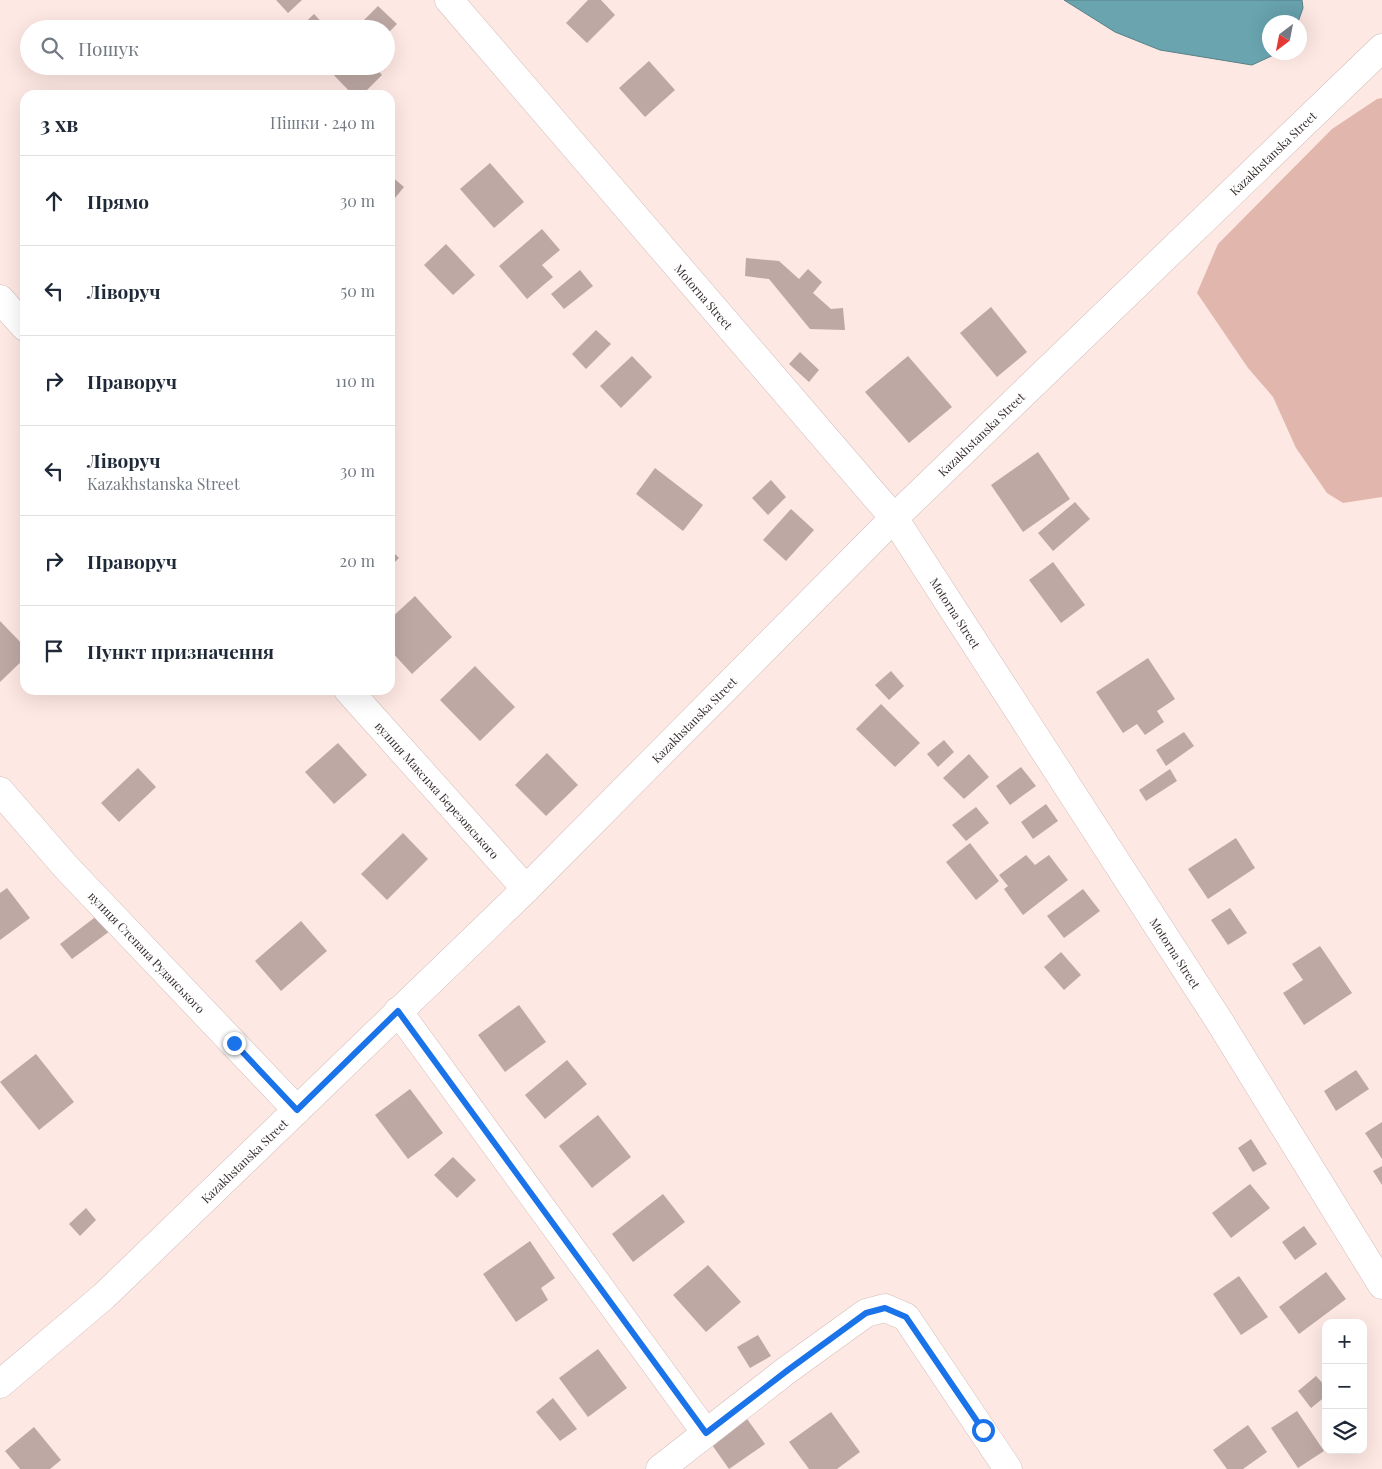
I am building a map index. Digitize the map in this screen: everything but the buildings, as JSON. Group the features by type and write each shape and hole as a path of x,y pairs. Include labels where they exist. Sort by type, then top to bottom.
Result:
{"street":[{"name":"Motorna Street","path":"449,0 894,518 1218,1019 1382,1285"},
{"name":"Kazakhstanska Street","path":"0,1384 104,1296 398,1011 526,890 894,518 1382,48"},
{"path":"0,299 20,322"},
{"name":"вулиця Максима Березовського","path":"352,695 526,890"},
{"name":"вулиця Степана Руданського","path":"0,791 66,867 297,1110"},
{"path":"398,1011 706,1433"},
{"path":"660,1469 788,1370 866,1313 885,1308 906,1317 1008,1469"}],"shaded area":[{"path":"1382,98 1382,497 1343,503 1327,493 1296,448 1273,397 1248,368 1197,293 1218,244 1332,129 1377,99"}],"water":[{"path":"1064,0 1302,0 1303,8 1300,15 1262,15 1263,60 1252,65 1160,50 1115,32"}],"route":[{"path":"234,1043 297,1110 398,1011 706,1433 866,1313 885,1308 906,1317 983,1430"}]}
